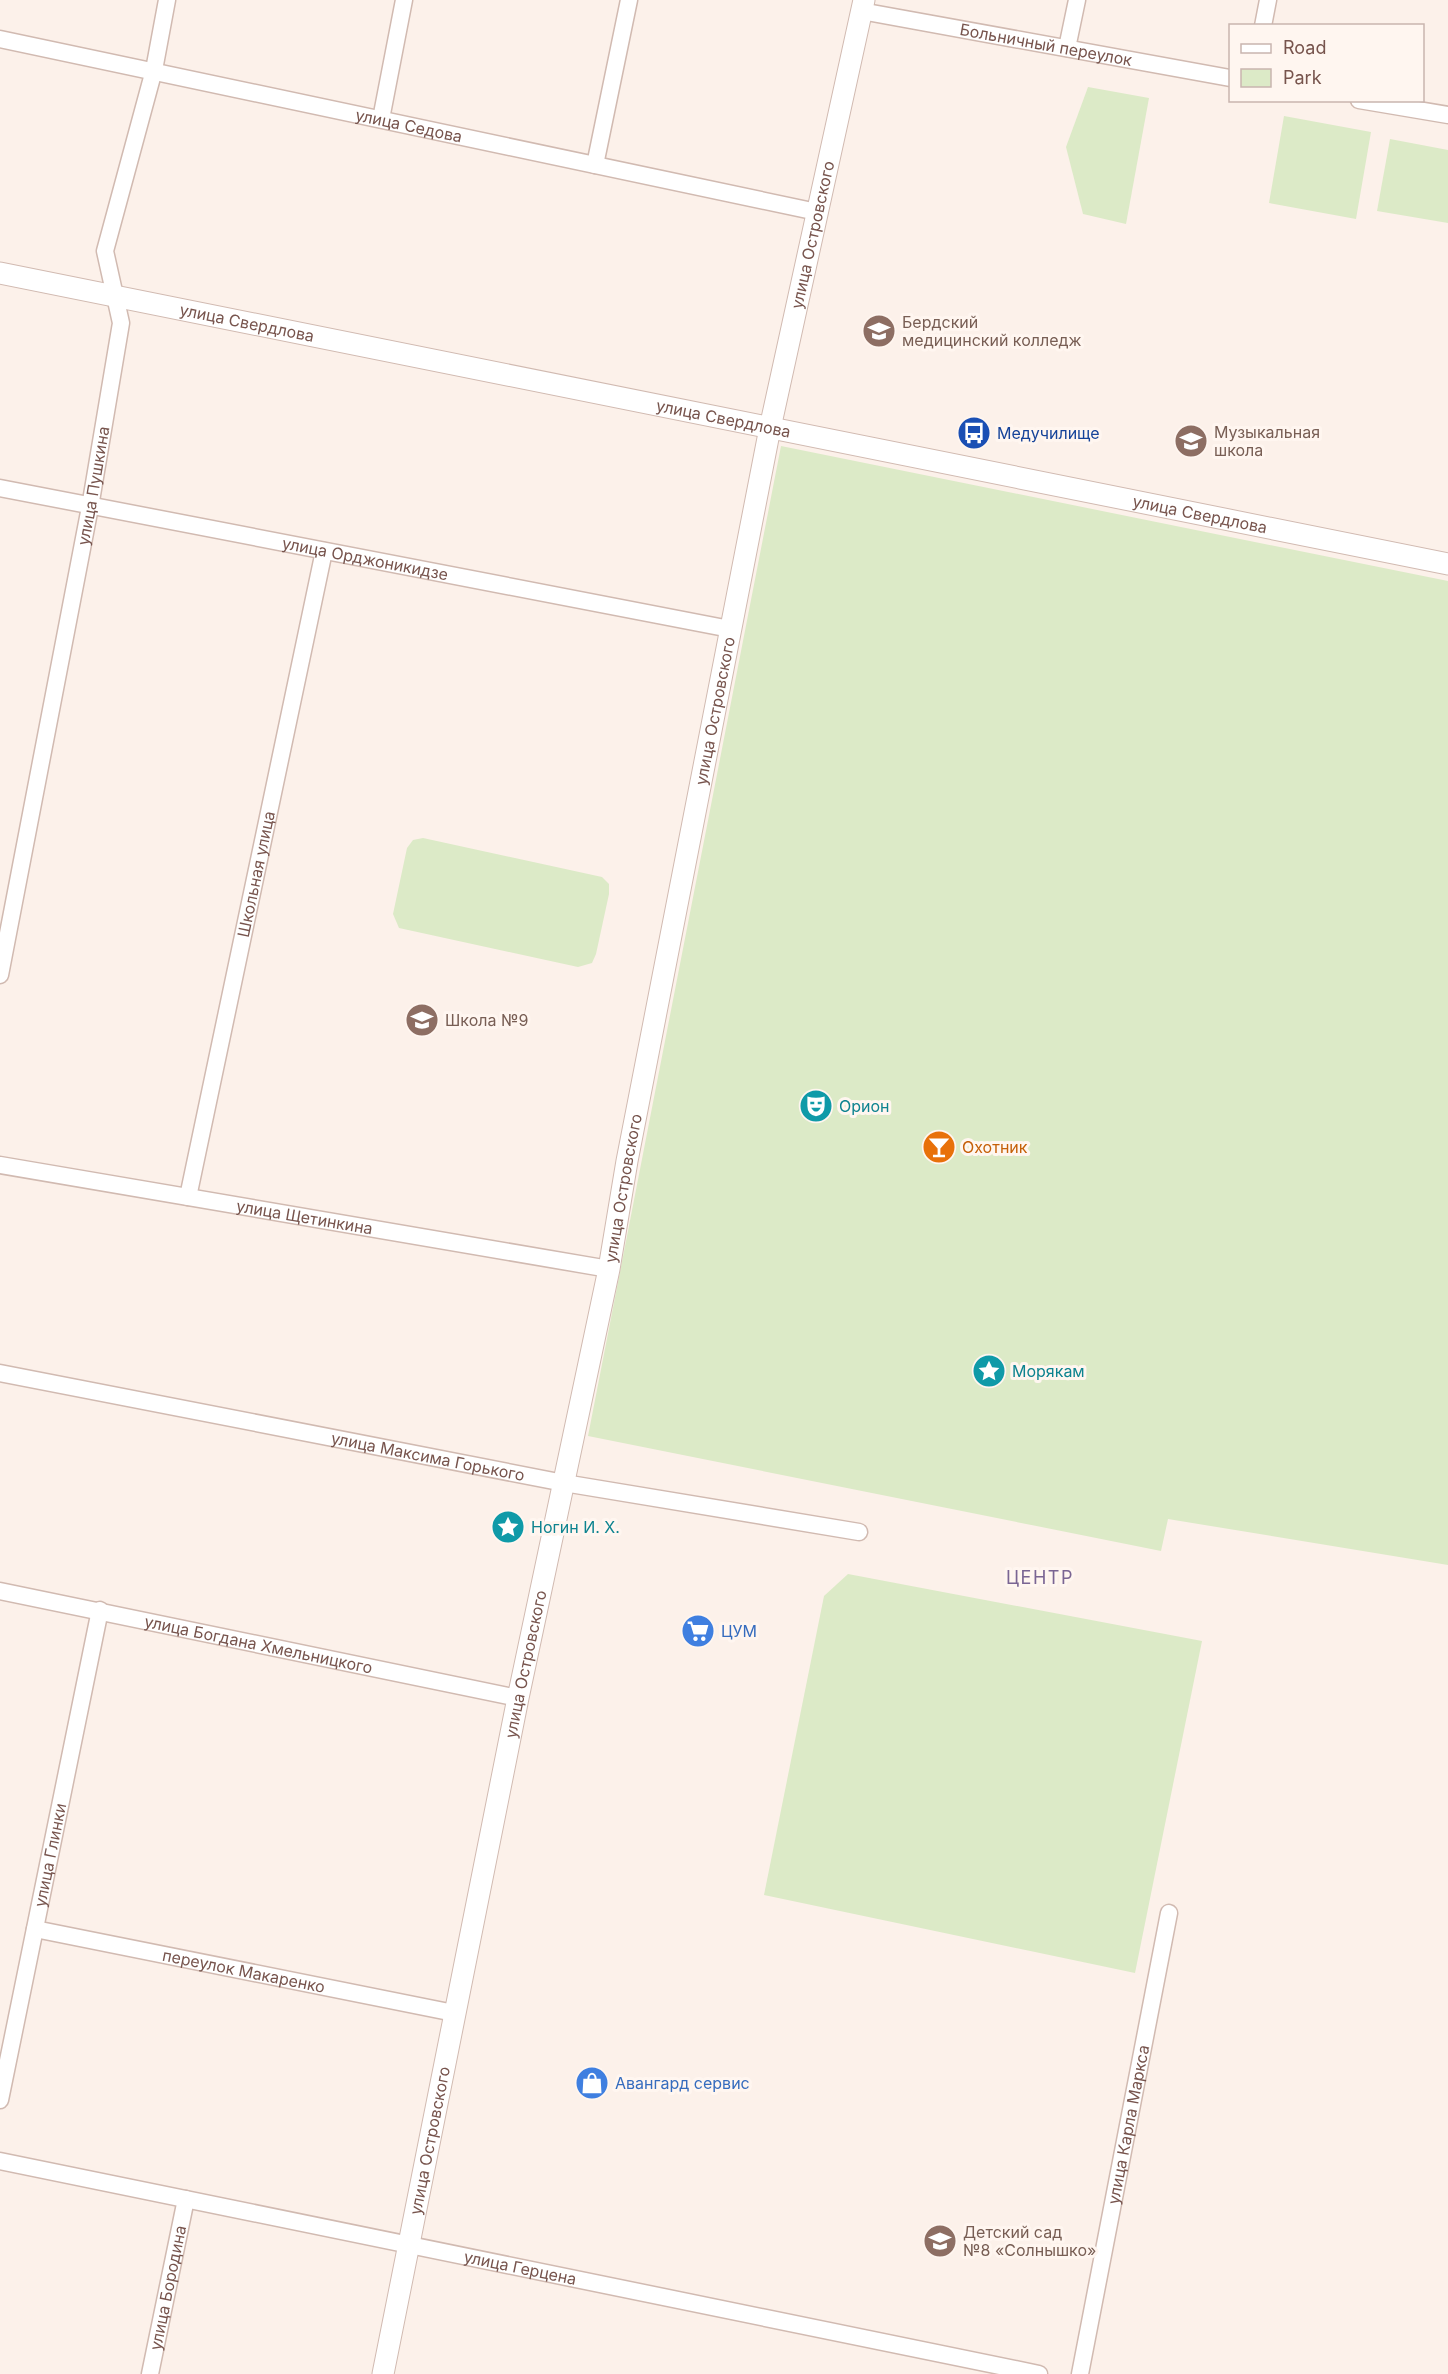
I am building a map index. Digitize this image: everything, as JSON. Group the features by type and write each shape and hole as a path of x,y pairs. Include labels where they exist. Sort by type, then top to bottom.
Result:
{"street":[{"name":"улица Пушкина","path":"0,975 90,507 121,323 105,251 154,70 166,0"},
{"path":"381,119 404,0"},
{"path":"596,165 629,0"},
{"path":"1067,48 1077,0"},
{"path":"1263,24 1268,0"},
{"name":"Больничный переулок","path":"862,5 1067,48 1229,78"},
{"name":"улица Островского","path":"383,2374 518,1698 609,1269 627,1161 770,428 862,5"},
{"name":"улица Седова","path":"0,39 818,212"},
{"path":"1370,102 1448,116"},
{"name":"улица Свердлова","path":"0,273 770,428 1447,559"},
{"name":"улица Орджоникидзе","path":"0,488 730,629"},
{"name":"Школьная улица","path":"188,1197 324,551"},
{"name":"улица Щетинкина","path":"0,1165 609,1269"},
{"name":"улица Максима Горького","path":"0,1373 564,1483 859,1532"},
{"name":"улица Богдана Хмельницкого","path":"0,1591 518,1698"},
{"name":"улица Глинки","path":"0,2100 100,1610"},
{"name":"улица Карла Маркса","path":"1080,2374 1170,1913"},
{"name":"переулок Макаренко","path":"35,1929 454,2013"},
{"name":"улица Герцена","path":"0,2161 1040,2374"},
{"name":"улица Бородина","path":"150,2374 186,2199"}],"green space":[{"path":"1088,87 1149,98 1126,224 1083,214 1066,147"},
{"path":"1284,116 1371,132 1356,219 1269,203"},
{"path":"1390,139 1448,150 1448,223 1377,211"},
{"path":"781,446 1448,581 1448,1565 1168,1519 1161,1551 588,1436"},
{"path":"423,838 602,877 609,884 609,894 592,963 578,967 399,928 393,914 407,848 413,840"},
{"path":"848,1574 1202,1641 1135,1973 764,1895 824,1596"}],"place":[{"name":"Бердский медицинский колледж","path":"879,331"},
{"name":"Медучилище","path":"974,433"},
{"name":"Музыкальная школа","path":"1191,441"},
{"name":"Школа №9","path":"422,1020"},
{"name":"Орион","path":"816,1106"},
{"name":"Охотник","path":"939,1147"},
{"name":"Морякам","path":"989,1371"},
{"name":"Ногин И. Х.","path":"508,1527"},
{"name":"ЦУМ","path":"698,1631"},
{"name":"Авангард сервис","path":"592,2083"},
{"name":"Детский сад №8 «Солнышко»","path":"940,2241"}],"district":[{"name":"ЦЕНТР","path":"1040,1578"}]}
